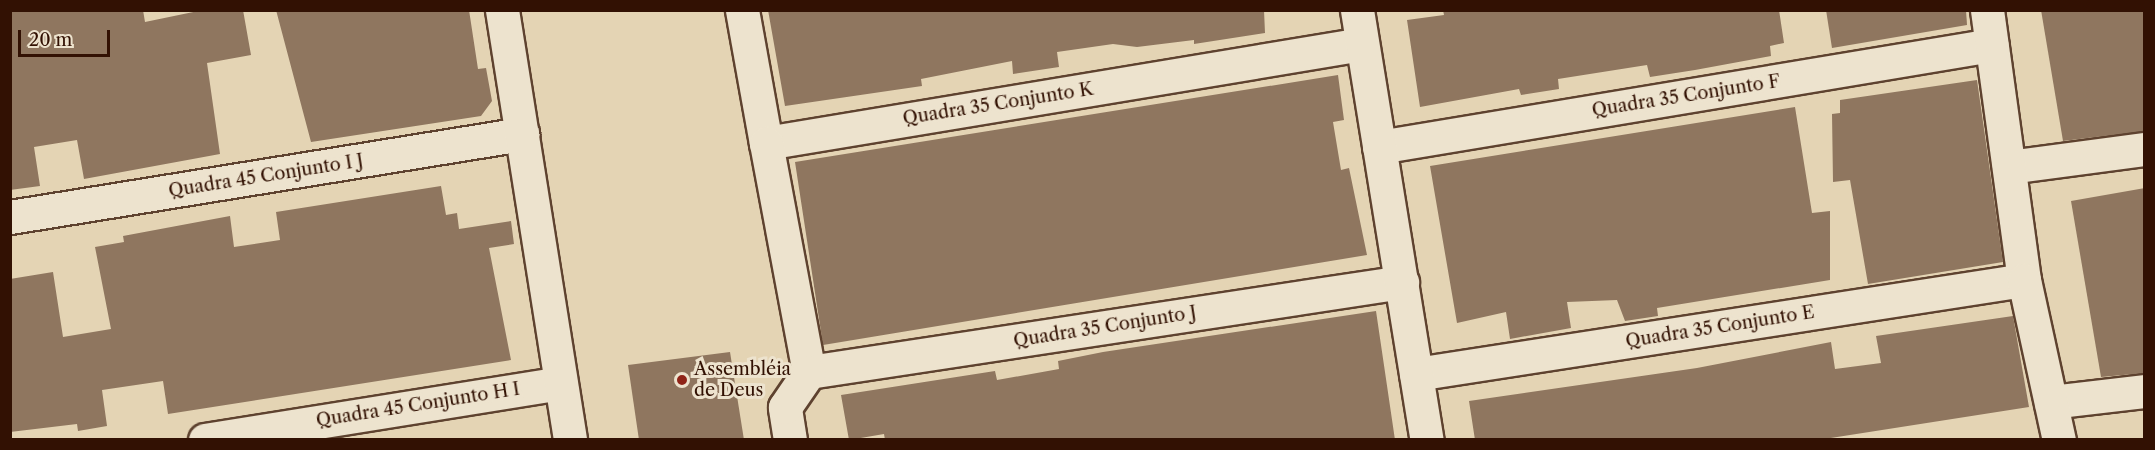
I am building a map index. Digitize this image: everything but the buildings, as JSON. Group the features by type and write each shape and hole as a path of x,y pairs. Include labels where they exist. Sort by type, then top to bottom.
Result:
{"street":[{"path":"502,10 570,440"},
{"path":"742,10 809,372 784,407 790,440"},
{"path":"1357,10 1427,440"},
{"path":"1987,10 2024,280 2059,440"},
{"name":"Quadra 35 Conjunto K","path":"766,143 1362,44"},
{"name":"Quadra 35 Conjunto F","path":"1379,147 1992,45"},
{"name":"Quadra 45 Conjunto I J","path":"10,217 522,134"},
{"path":"2009,167 2145,149"},
{"name":"Quadra 35 Conjunto E","path":"1416,374 2024,280"},
{"name":"Quadra 35 Conjunto J","path":"809,372 1402,282"},
{"name":"Quadra 45 Conjunto H I","path":"205,440 560,383"},
{"path":"2051,402 2145,391"},
{"path":"2039,440 2051,402"}],"place":[{"name":"Assembléia de Deus","path":"682,380"}]}
